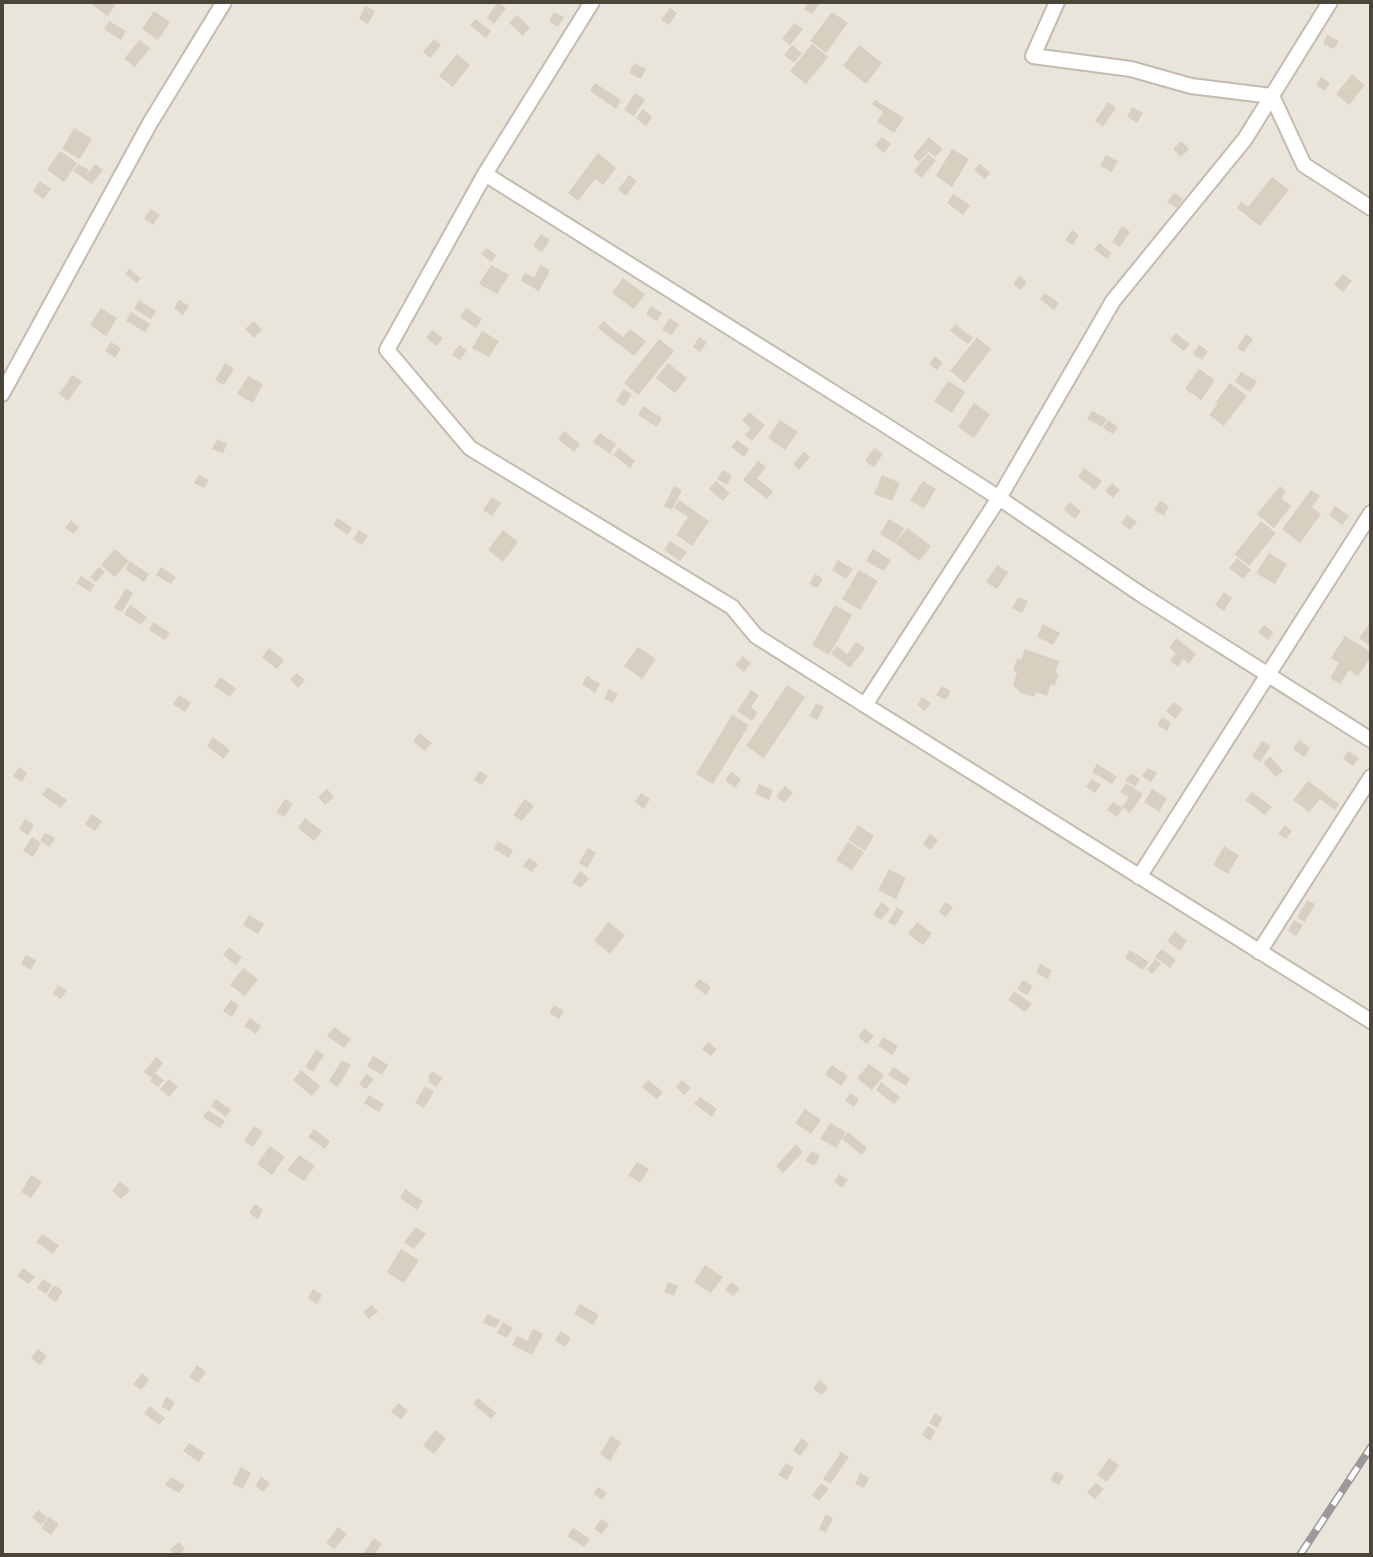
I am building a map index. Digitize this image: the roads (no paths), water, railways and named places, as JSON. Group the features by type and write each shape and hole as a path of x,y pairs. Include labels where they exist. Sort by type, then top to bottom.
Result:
{"street":[{"path":"2,394 150,123 224,2"},
{"path":"592,2 485,174 387,350 470,448 732,607 756,636 1371,1021"},
{"path":"1057,2 1033,56 1131,69 1191,86 1272,96"},
{"path":"865,705 999,498 1113,301 1245,139 1330,2"},
{"path":"1272,96 1304,165 1371,208"},
{"path":"485,174 882,423 1142,595 1371,740"},
{"path":"1139,877 1371,513"},
{"path":"1259,952 1371,777"}],"railway":[{"path":"1300,1555 1371,1447"}]}
